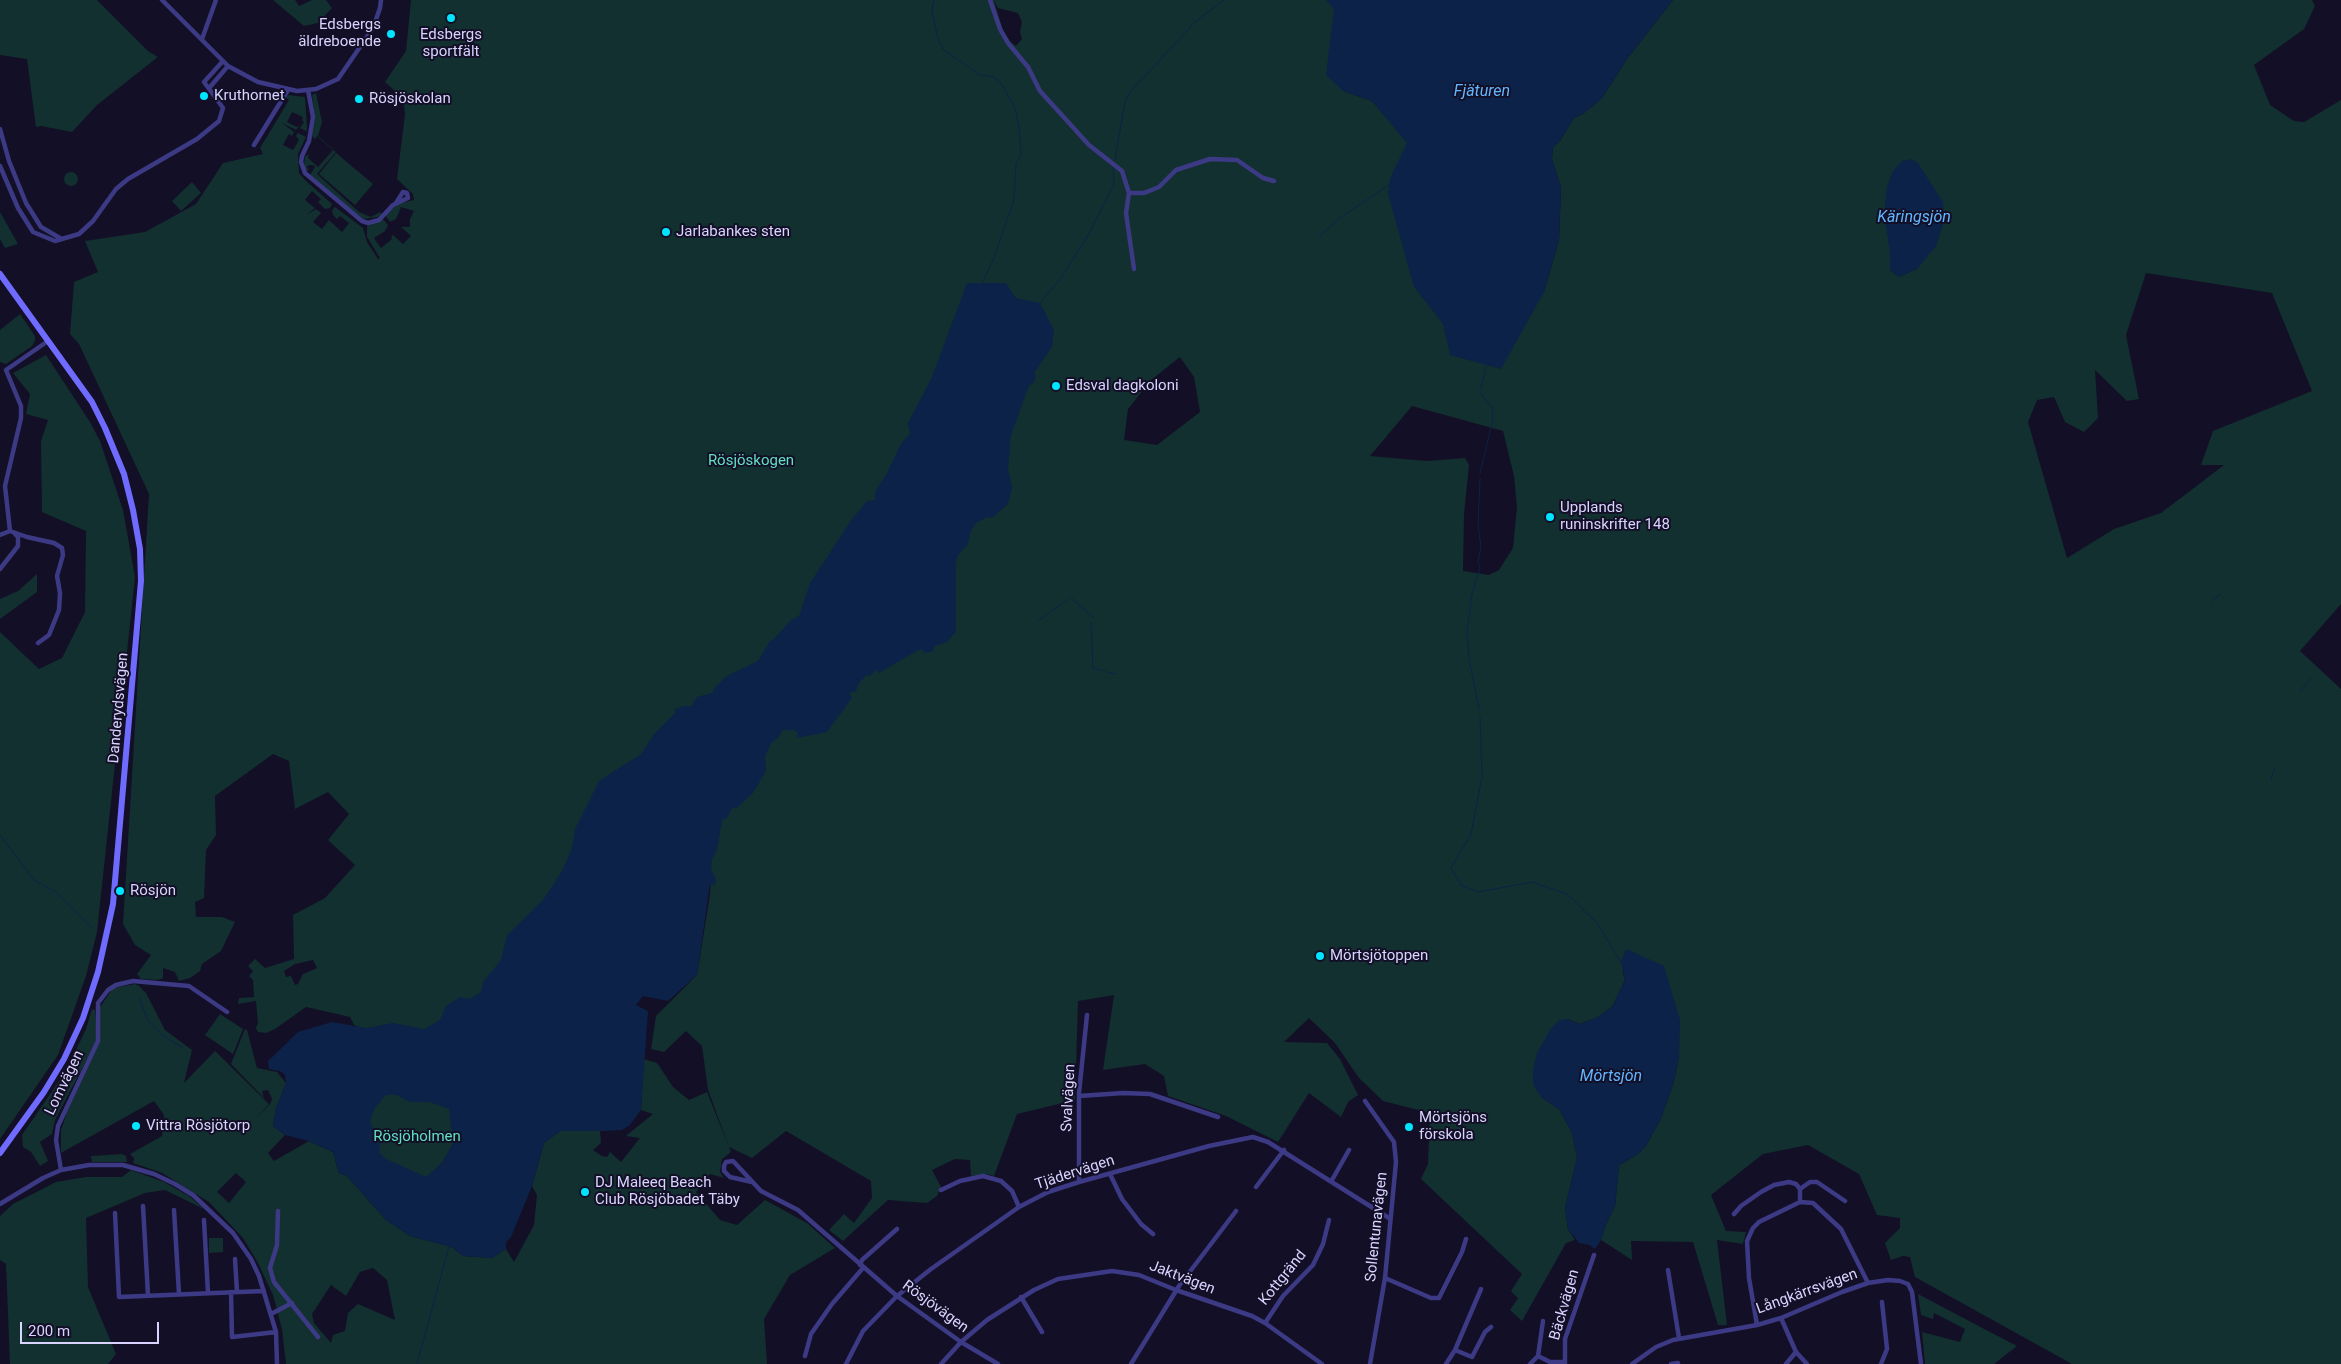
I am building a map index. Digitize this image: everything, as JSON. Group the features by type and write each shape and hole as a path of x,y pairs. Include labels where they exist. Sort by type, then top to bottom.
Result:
{"main road":[{"name":"Danderydsvägen","path":"0,274 92,402 124,474 137,527 141,590 113,904 98,972 83,1018 64,1058 44,1092 0,1153"}],"street":[{"path":"162,0 228,66 258,82 288,90 308,90 326,86 338,79 372,28 381,0"},
{"path":"202,39 216,0"},
{"path":"990,0 1000,29 1008,43 1028,68 1040,91 1089,145 1120,168 1127,182 1129,193 1126,213 1134,269"},
{"path":"0,166 18,208 33,232 48,240 55,241 79,234 86,229 116,189 134,173 197,139 219,122 223,108 210,87 204,82 223,62"},
{"path":"210,87 228,66"},
{"path":"254,145 288,90"},
{"path":"308,90 313,117 310,138 301,162 305,173 362,221 368,223 379,220 396,203"},
{"path":"0,129 9,161 26,203 41,227 60,238"},
{"path":"1129,193 1144,193 1158,187 1176,170 1210,159 1237,160 1263,178 1274,181"},
{"path":"0,369 6,370 48,341"},
{"path":"0,569 15,552 20,542 18,537 10,531 5,486 21,418 21,406 6,370"},
{"path":"0,535 10,531 54,543 62,548 63,555 57,576 60,593 59,610 49,635 38,642"},
{"name":"Lomvägen","path":"61,1170 56,1140 58,1126 98,1041 98,1003 108,990 133,982 188,986 227,1012"},
{"name":"Svalvägen","path":"1079,1182 1079,1096 1087,1015"},
{"path":"1079,1096 1124,1093 1149,1094 1218,1117"},
{"name":"Sollentunavägen","path":"1366,1101 1394,1142 1396,1162 1384,1278 1370,1364"},
{"name":"Tjädervägen","path":"846,1364 863,1331 897,1296 938,1264 1019,1207 1048,1192 1079,1182 1209,1146 1254,1137 1268,1142 1332,1180 1389,1218"},
{"path":"1256,1187 1284,1150"},
{"path":"1332,1180 1350,1150"},
{"name":"Rösjövägen","path":"752,1182 730,1178 724,1171 726,1162 733,1160 761,1191 798,1210 897,1296 961,1342 998,1364"},
{"path":"0,1204 27,1186 61,1170 115,1164 154,1174 175,1184 193,1195 233,1233 250,1259 264,1291 276,1332 278,1364"},
{"path":"1110,1174 1122,1199 1141,1224 1153,1234"},
{"path":"940,1190 960,1181 983,1176 1001,1182 1012,1191 1019,1207"},
{"path":"1734,1214 1774,1185 1789,1182 1796,1184 1800,1189 1800,1202"},
{"path":"1800,1189 1810,1182 1817,1182 1845,1201"},
{"path":"1757,1325 1749,1278 1747,1241 1753,1228 1759,1222 1800,1202 1813,1203 1841,1229 1868,1283"},
{"path":"143,1206 148,1295"},
{"path":"174,1210 179,1294"},
{"path":"278,1211 277,1245 270,1268 274,1282 292,1302 318,1337"},
{"path":"1130,1364 1176,1290 1236,1211"},
{"path":"115,1213 118,1297 264,1291"},
{"path":"204,1220 208,1293"},
{"name":"Kottgränd","path":"1265,1323 1283,1296 1313,1265 1323,1244 1329,1220"},
{"path":"805,1356 811,1334 862,1267 862,1260 898,1230"},
{"path":"1384,1278 1430,1298 1439,1298 1466,1240"},
{"name":"Bäckvägen","path":"1538,1356 1557,1363 1565,1363 1565,1339 1594,1255"},
{"path":"235,1259 237,1292"},
{"path":"1668,1270 1680,1338"},
{"name":"Jaktvägen","path":"940,1364 961,1342 1021,1297 1058,1279 1112,1271 1139,1275 1265,1323 1322,1364"},
{"name":"Långkärrsvägen","path":"1632,1364 1656,1347 1680,1338 1757,1325 1781,1318 1868,1283 1900,1280 1908,1284 1912,1292 1921,1364"},
{"path":"1446,1364 1455,1350 1481,1289"},
{"path":"231,1292 232,1337 276,1332"},
{"path":"1021,1297 1042,1332"},
{"path":"271,1314 292,1302"},
{"path":"1881,1364 1887,1349 1882,1302"},
{"path":"1781,1318 1796,1352 1807,1364"},
{"name":"Bäckvägen","path":"1530,1364 1538,1356 1543,1321"},
{"path":"1474,1364 1472,1357 1485,1332 1491,1327"},
{"path":"1455,1350 1472,1357"},
{"path":"1786,1364 1796,1352"},
{"path":"1671,1364 1678,1363"}],"green space":[{"path":"0,0 97,0 148,51 158,57 97,105 72,132 41,126 36,127 27,59 0,55"},
{"path":"273,0 295,0 299,6 312,0 326,0 332,8 318,23 304,26"},
{"path":"411,0 1341,0 1343,91 1372,101 1408,143 1443,324 1544,292 1559,240 1561,188 1552,159 1553,147 1560,141 1574,118 1584,113 1602,98 1627,59 1673,0 2312,0 2315,6 2304,29 2254,65 2270,105 2294,121 2304,122 2341,100 2341,604 2300,651 2341,689 2341,1364 2072,1364 1915,1277 1910,1257 1903,1256 1891,1260 1885,1243 1900,1228 1900,1218 1877,1215 1859,1174 1808,1145 1763,1154 1711,1195 1726,1231 1746,1232 1743,1244 1717,1240 1727,1325 1718,1325 1693,1242 1631,1241 1632,1260 1601,1240 1615,1206 1619,1165 1638,1154 1646,1146 1662,1116 1674,1081 1679,1057 1622,970 1625,980 1612,1007 1596,1018 1580,1024 1567,1019 1541,1097 1559,1109 1572,1133 1577,1158 1565,1208 1568,1229 1575,1240 1566,1243 1522,1321 1510,1310 1518,1298 1511,1291 1522,1274 1421,1179 1428,1164 1430,1113 1383,1101 1359,1078 1335,1043 1309,1018 1284,1042 1327,1043 1340,1059 1358,1095 1348,1102 1341,1117 1309,1093 1278,1142 1226,1116 1168,1096 1164,1076 1145,1064 1103,1070 1114,995 1078,1001 1075,1100 1017,1114 994,1176 987,1174 971,1176 970,1160 955,1159 932,1170 941,1187 937,1196 927,1203 888,1200 843,1241 829,1230 844,1214 854,1223 872,1198 871,1181 786,1131 752,1158 729,1147 708,1090 702,1046 686,1031 664,1052 651,1049 656,1016 697,975 711,877 450,1150 442,1163 426,1178 371,1169 357,1026 354,1025 350,1017 306,1007 275,1029 266,1033 258,1032 256,1028 258,1023 256,1001 238,1004 239,998 254,997 253,980 249,976 253,971 248,966 255,959 265,968 294,959 293,915 325,898 355,865 328,840 349,814 328,792 295,809 289,761 273,754 215,796 216,835 206,850 204,898 195,902 196,917 222,917 235,922 221,951 202,964 200,971 190,978 179,981 175,972 163,968 163,978 158,980 141,979 137,974 151,955 135,945 123,924 149,494 79,344 70,334 74,282 98,272 85,241 145,232 196,204 223,163 263,154 260,148 289,100 286,98 288,95 305,97 307,128 306,134 306,131 300,128 304,122 302,120 303,117 292,112 287,122 297,127 300,125 296,130 282,123 294,132 292,136 289,134 283,145 293,150 299,140 296,136 298,133 306,137 298,154 299,173 332,204 330,208 325,209 318,202 321,199 312,191 305,200 315,208 306,215 316,209 321,213 313,222 322,229 329,220 342,232 349,223 340,216 337,219 333,215 332,210 335,207 363,228 367,242 378,259 380,258 367,237 367,226 383,219 388,225 385,231 374,238 381,248 392,239 396,246 391,237 393,235 403,244 411,236 401,227 410,227 410,219 414,211 401,207 396,219 390,222 385,215 397,204 414,200 413,194 397,179 405,114 403,98 385,82 406,51","holes":["994,1 998,8 1018,13 1022,22 1020,32 1022,39 1016,46 1010,41 1003,30","1890,252 1916,269 1899,277 1890,270","2146,273 2272,293 2312,391 2213,431 2201,465 2224,465 2161,513 2114,529 2067,558 2028,422 2037,400 2054,397 2065,422 2084,432 2098,418 2095,370 2127,401 2139,399 2126,335","1180,357 1194,377 1200,412 1157,445 1124,440 1128,409 1151,380","1412,406 1503,431 1514,476 1517,507 1513,548 1499,570 1489,575 1463,571 1464,514 1469,465 1465,458 1427,461 1370,456","313,960 317,968 303,974 298,984 295,985 291,976 286,977 284,971 295,964"]},
{"path":"316,93 322,122 318,136 336,152 317,174 359,212 371,217 380,212 382,214 378,217 363,219 310,175 315,167 313,165 307,167 309,170 307,171 304,165 305,156 309,155 308,158 318,167 333,150 317,136 315,139 312,136 315,120 312,95"},
{"path":"336,153 373,184 355,205 319,174"},
{"path":"68,172 74,172 78,179 74,186 68,186 64,182 64,176"},
{"path":"192,182 201,193 181,211 172,201"},
{"path":"0,212 18,244 5,248 0,239"},
{"path":"20,314 35,336 35,341 32,346 6,364 0,362 0,330"},
{"path":"46,355 90,422 100,441 123,510 135,577 97,932 86,976 58,1055 0,1139 0,632 39,669 62,658 85,612 86,531 42,512 41,441 48,420 26,414 30,394 13,373"},
{"path":"37,574 37,592 0,619 0,599 18,591"},
{"path":"135,984 139,986 146,993 165,1030 192,1050 184,1083 215,1051 269,1104 256,1118 270,1104 272,1099 268,1090 262,1091 264,1098 231,1064 245,1029 247,1030 257,1068 277,1072 286,1083 276,1108 273,1126 285,1135 268,1153 274,1161 309,1141 333,1152 339,1173 347,1176 385,1219 410,1236 452,1247 463,1256 492,1258 506,1249 514,1262 534,1225 537,1195 532,1186 544,1143 560,1131 600,1131 601,1143 593,1150 607,1157 610,1152 621,1162 640,1138 626,1136 653,1114 641,1110 644,1059 657,1063 673,1087 689,1100 707,1092 731,1152 722,1159 720,1172 724,1178 710,1174 696,1192 720,1220 737,1225 765,1200 807,1223 835,1248 790,1275 764,1319 767,1364 286,1364 282,1329 273,1295 258,1263 243,1238 209,1202 162,1173 133,1163 134,1158 130,1154 162,1136 164,1115 154,1101 61,1153 61,1130 67,1112 100,1041 100,1007 113,988","holes":["236,1173 246,1182 229,1203 217,1192","373,1268 387,1280 395,1320 358,1304 348,1313 345,1331 333,1335 331,1343 314,1323 312,1314 331,1285 346,1296 360,1272"]},
{"path":"92,1009 95,1010 97,1035 95,1044 55,1120 52,1134 40,1142 48,1161 40,1166 31,1152 23,1147 22,1135 66,1071 86,1029"},
{"path":"220,1014 243,1029 233,1054 205,1035"},
{"path":"122,1154 126,1156 127,1162 92,1162 91,1156"},
{"path":"131,1170 164,1182 189,1196 204,1209 165,1190 145,1193 86,1218 88,1287 116,1354 108,1364 10,1364 6,1264 0,1260 0,1216 13,1204 56,1182 86,1177 122,1177"},
{"path":"209,1238 223,1238 223,1252 209,1253"},
{"path":"1918,1294 2017,1346 1994,1364 1925,1364 1922,1332 1960,1342 1965,1329 1934,1313 1933,1319 1921,1315"}],"water":[{"name":"Fjäturen","path":"1326,0 1673,0 1627,59 1602,98 1584,113 1574,118 1560,141 1553,147 1552,159 1561,188 1559,240 1544,292 1501,369 1450,355 1443,324 1414,287 1388,194 1390,178 1407,143 1372,101 1343,91 1326,75 1334,9"},
{"name":"Käringsjön","path":"1911,159 1918,163 1943,202 1944,221 1936,246 1917,269 1899,277 1890,270 1890,252 1884,214 1887,186 1893,171 1902,161"},
{"path":"967,283 1006,283 1016,298 1040,303 1054,330 1052,347 1034,373 1036,375 1034,382 1029,386 1011,435 1008,468 1012,488 1008,504 992,518 987,517 976,523 970,533 968,544 958,555 956,562 956,632 947,642 935,646 933,651 925,653 920,649 879,673 877,669 870,676 867,675 859,683 856,691 849,693 852,698 827,732 797,738 798,733 793,730 783,730 777,739 772,742 765,756 766,771 753,793 738,807 732,808 727,818 722,820 717,850 712,859 711,869 716,880 715,885 710,884 697,975 668,1001 643,996 636,1005 648,1011 641,1110 630,1125 622,1130 560,1131 544,1143 532,1186 511,1237 506,1242 506,1249 492,1258 463,1256 452,1247 410,1236 385,1219 347,1176 339,1173 333,1152 309,1141 285,1135 273,1126 276,1108 286,1083 285,1075 280,1071 269,1069 268,1061 298,1032 332,1022 367,1028 393,1023 424,1029 440,1020 446,1006 460,997 470,999 481,992 483,982 501,960 507,935 543,900 562,871 572,848 575,829 599,781 641,754 654,734 675,713 675,709 691,706 697,697 712,693 715,687 727,676 758,661 770,641 791,620 799,616 810,583 852,519 867,501 876,500 874,497 876,490 886,475 902,442 910,434 908,423 931,379","holes":["386,1095 397,1095 409,1102 430,1102 449,1109 453,1143 442,1163 426,1177 386,1159 379,1152 380,1144 370,1122 374,1109"]},
{"name":"Mörtsjön","path":"1626,949 1664,966 1680,1020 1679,1057 1674,1081 1662,1116 1646,1146 1638,1154 1619,1165 1615,1206 1601,1240 1595,1249 1589,1245 1579,1243 1568,1229 1565,1208 1577,1158 1572,1133 1559,1109 1541,1097 1533,1085 1533,1070 1537,1053 1550,1030 1559,1020 1567,1019 1580,1024 1596,1018 1612,1007 1625,980 1621,962"}],"waterway":[{"path":"934,0 932,11 938,39 944,50 980,75 994,77 1001,83 1015,108 1019,127 1021,153 1016,164 1014,200 994,258 982,283"},
{"path":"1115,160 1125,101 1131,91 1195,22 1224,0"},
{"path":"1040,303 1061,278 1087,237 1114,184 1113,168"},
{"path":"1319,237 1337,220 1389,185"},
{"path":"1481,389 1486,365"},
{"path":"1480,393 1492,407 1493,418 1480,474"},
{"path":"1479,709 1469,659 1467,632 1472,594 1480,568 1478,562 1481,547 1478,525 1480,479"},
{"path":"2212,601 2221,594"},
{"path":"1070,597 1092,618"},
{"path":"1038,621 1067,600"},
{"path":"1091,622 1093,668 1105,671"},
{"path":"1107,672 1116,674"},
{"path":"2300,691 2312,678"},
{"path":"1480,717 1482,777 1471,834 1451,868 1461,885 1478,892 1532,882 1567,894 1597,923 1621,962"},
{"path":"2271,780 2274,769"},
{"path":"0,835 34,880 56,892 93,929"},
{"path":"139,997 148,1021 162,1035 183,1048"},
{"path":"417,1364 449,1247"}],"place":[{"name":"Edsbergs sportfält","path":"451,18"},
{"name":"Edsbergs äldreboende","path":"391,34"},
{"name":"Kruthornet","path":"204,96"},
{"name":"Rösjöskolan","path":"359,99"},
{"name":"Jarlabankes sten","path":"666,232"},
{"name":"Edsval dagkoloni","path":"1056,386"},
{"name":"Upplands runinskrifter 148","path":"1550,517"},
{"name":"Rösjön","path":"120,891"},
{"name":"Mörtsjötoppen","path":"1320,956"},
{"name":"Vittra Rösjötorp","path":"136,1126"},
{"name":"Mörtsjöns förskola","path":"1409,1127"},
{"name":"DJ Maleeq Beach Club Rösjöbadet Täby","path":"585,1192"}],"park label":[{"name":"Rösjöskogen","path":"751,461"},
{"name":"Rösjöholmen","path":"417,1137"}]}
